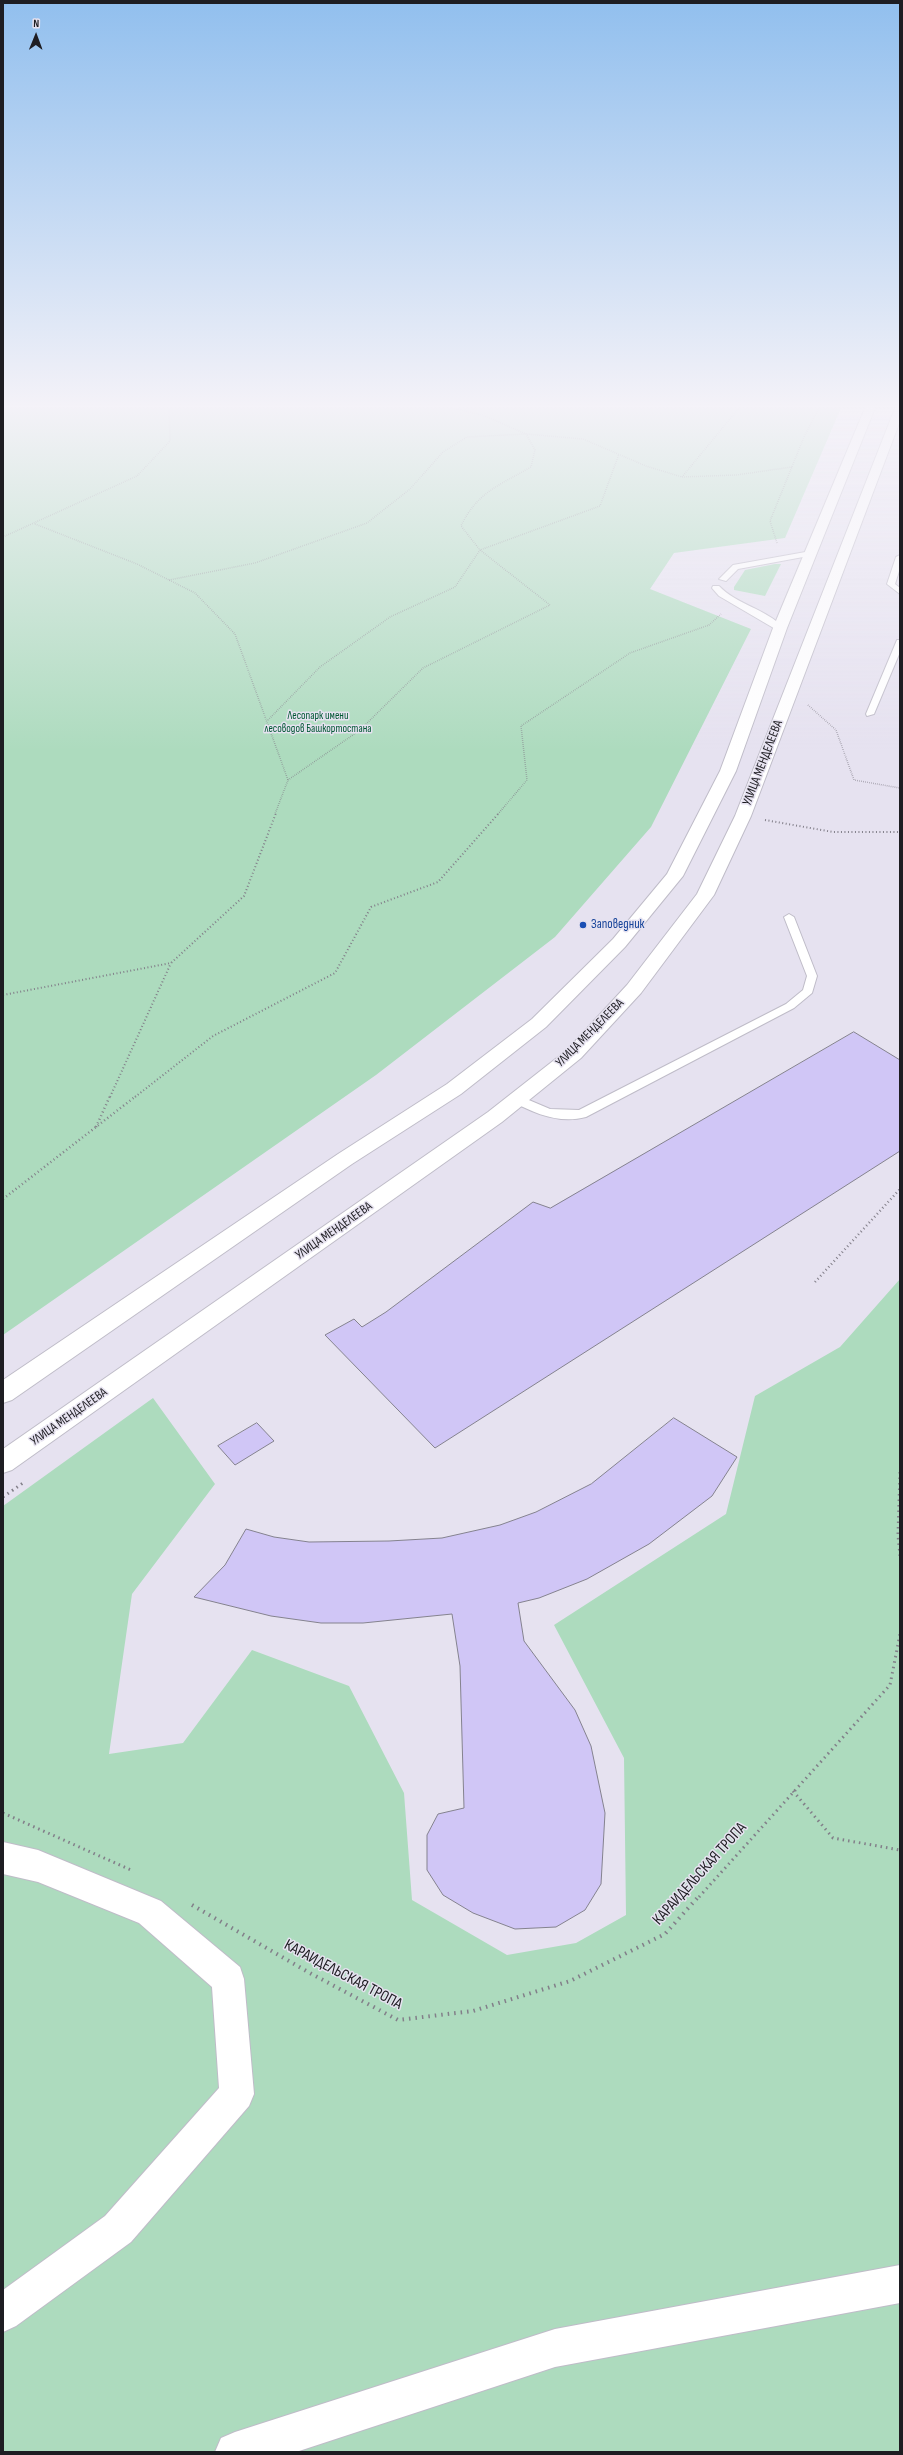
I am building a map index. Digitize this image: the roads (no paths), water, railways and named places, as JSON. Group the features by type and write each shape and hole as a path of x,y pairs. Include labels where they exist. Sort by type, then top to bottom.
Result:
{"main road":[{"path":"3,1393 345,1159 454,1089 539,1023 619,943 675,876 728,771 780,628 823,523"},
{"name":"УЛИЦА МЕНДЕЛЕЕВА","path":"3,1463 489,1122 574,1054 634,989 705,895 743,816 856,523"},
{"path":"3,1858 38,1866 150,1912 228,1980 237,2094 118,2229 3,2313"},
{"path":"235,2452 555,2348 900,2284"}],"lane":[{"path":"723,579 736,567 811,553"},
{"path":"900,557 891,584 900,592"},
{"path":"716,588 722,594 737,601 780,628"},
{"path":"870,714 900,642"},
{"path":"517,1099 539,1110 561,1116 582,1114 790,1006 808,991 812,976 789,916"}],"place":[{"name":"Заповедник","path":"583,925"}],"park label":[{"name":"Лесопарк имени лесоводов Башкортостана","path":"318,722"}]}
